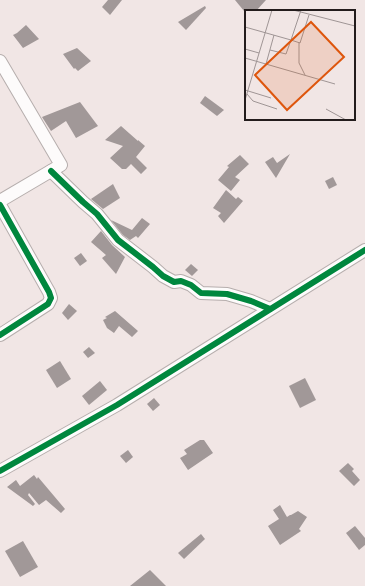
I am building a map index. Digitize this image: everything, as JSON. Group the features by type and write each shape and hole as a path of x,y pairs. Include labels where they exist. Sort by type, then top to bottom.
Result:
{"street":[{"path":"0,62 61,165 0,201"},
{"path":"51,171 97,214 118,240 163,276 174,282 186,282 202,294 227,294 251,301 270,309"},
{"path":"0,205 51,298 48,304 0,335"},
{"path":"1,467 117,405 365,250"}],"building":[{"path":"108,0 122,0 110,15 102,7"},
{"path":"235,0 266,0 257,10 244,11"},
{"path":"205,6 206,8 186,30 178,22"},
{"path":"26,25 39,39 23,48 13,35"},
{"path":"77,48 91,61 78,71 75,68 74,69 63,54"},
{"path":"205,96 224,110 217,116 200,103"},
{"path":"80,102 98,126 76,138 66,121 51,131 42,117"},
{"path":"121,126 145,146 136,157 147,168 141,174 131,164 126,169 122,169 110,158 123,146 105,140"},
{"path":"290,154 276,178 265,162 273,157 277,163"},
{"path":"240,155 249,164 235,177 240,180 231,191 218,180 229,167 227,166"},
{"path":"333,177 337,185 329,189 325,181"},
{"path":"113,184 120,198 103,209 91,199"},
{"path":"226,190 236,199 238,197 243,201 224,223 218,216 221,213 213,208"},
{"path":"142,218 150,224 138,238 136,236 130,240 123,235 111,220 132,230"},
{"path":"101,231 112,245 125,257 116,274 102,258 106,255 91,242"},
{"path":"81,253 87,261 80,266 74,258"},
{"path":"191,264 198,270 192,276 185,270"},
{"path":"69,304 77,311 68,320 62,313"},
{"path":"115,311 138,331 132,337 119,326 114,333 107,328 103,320"},
{"path":"89,347 95,353 88,358 83,352"},
{"path":"60,361 71,379 57,388 46,370"},
{"path":"305,378 316,400 300,408 289,386"},
{"path":"100,381 107,390 89,405 82,396"},
{"path":"154,398 160,405 153,411 147,404"},
{"path":"200,440 204,440 213,453 188,470 180,458 187,454 184,450"},
{"path":"128,450 133,457 126,463 120,456"},
{"path":"348,463 354,469 352,471 360,480 354,486 339,471"},
{"path":"34,475 37,479 38,477 65,509 61,513 46,500 39,505 29,493 28,495 35,504 33,506 7,487 16,480 20,486"},
{"path":"280,505 287,517 298,511 307,517 299,529 301,531 280,545 268,526 279,519 273,510"},
{"path":"355,526 365,538 365,545 359,550 346,533"},
{"path":"201,534 205,539 184,559 178,553"},
{"path":"23,541 38,567 20,577 5,551"},
{"path":"150,570 166,586 130,586"}],"cycle path":[{"path":"51,171 97,214 118,240 163,276 174,282 181,281 191,285 201,293 227,294 251,301 270,309"},
{"path":"0,205 51,298 48,304 0,335"},
{"path":"0,471 117,405 365,250"}]}
